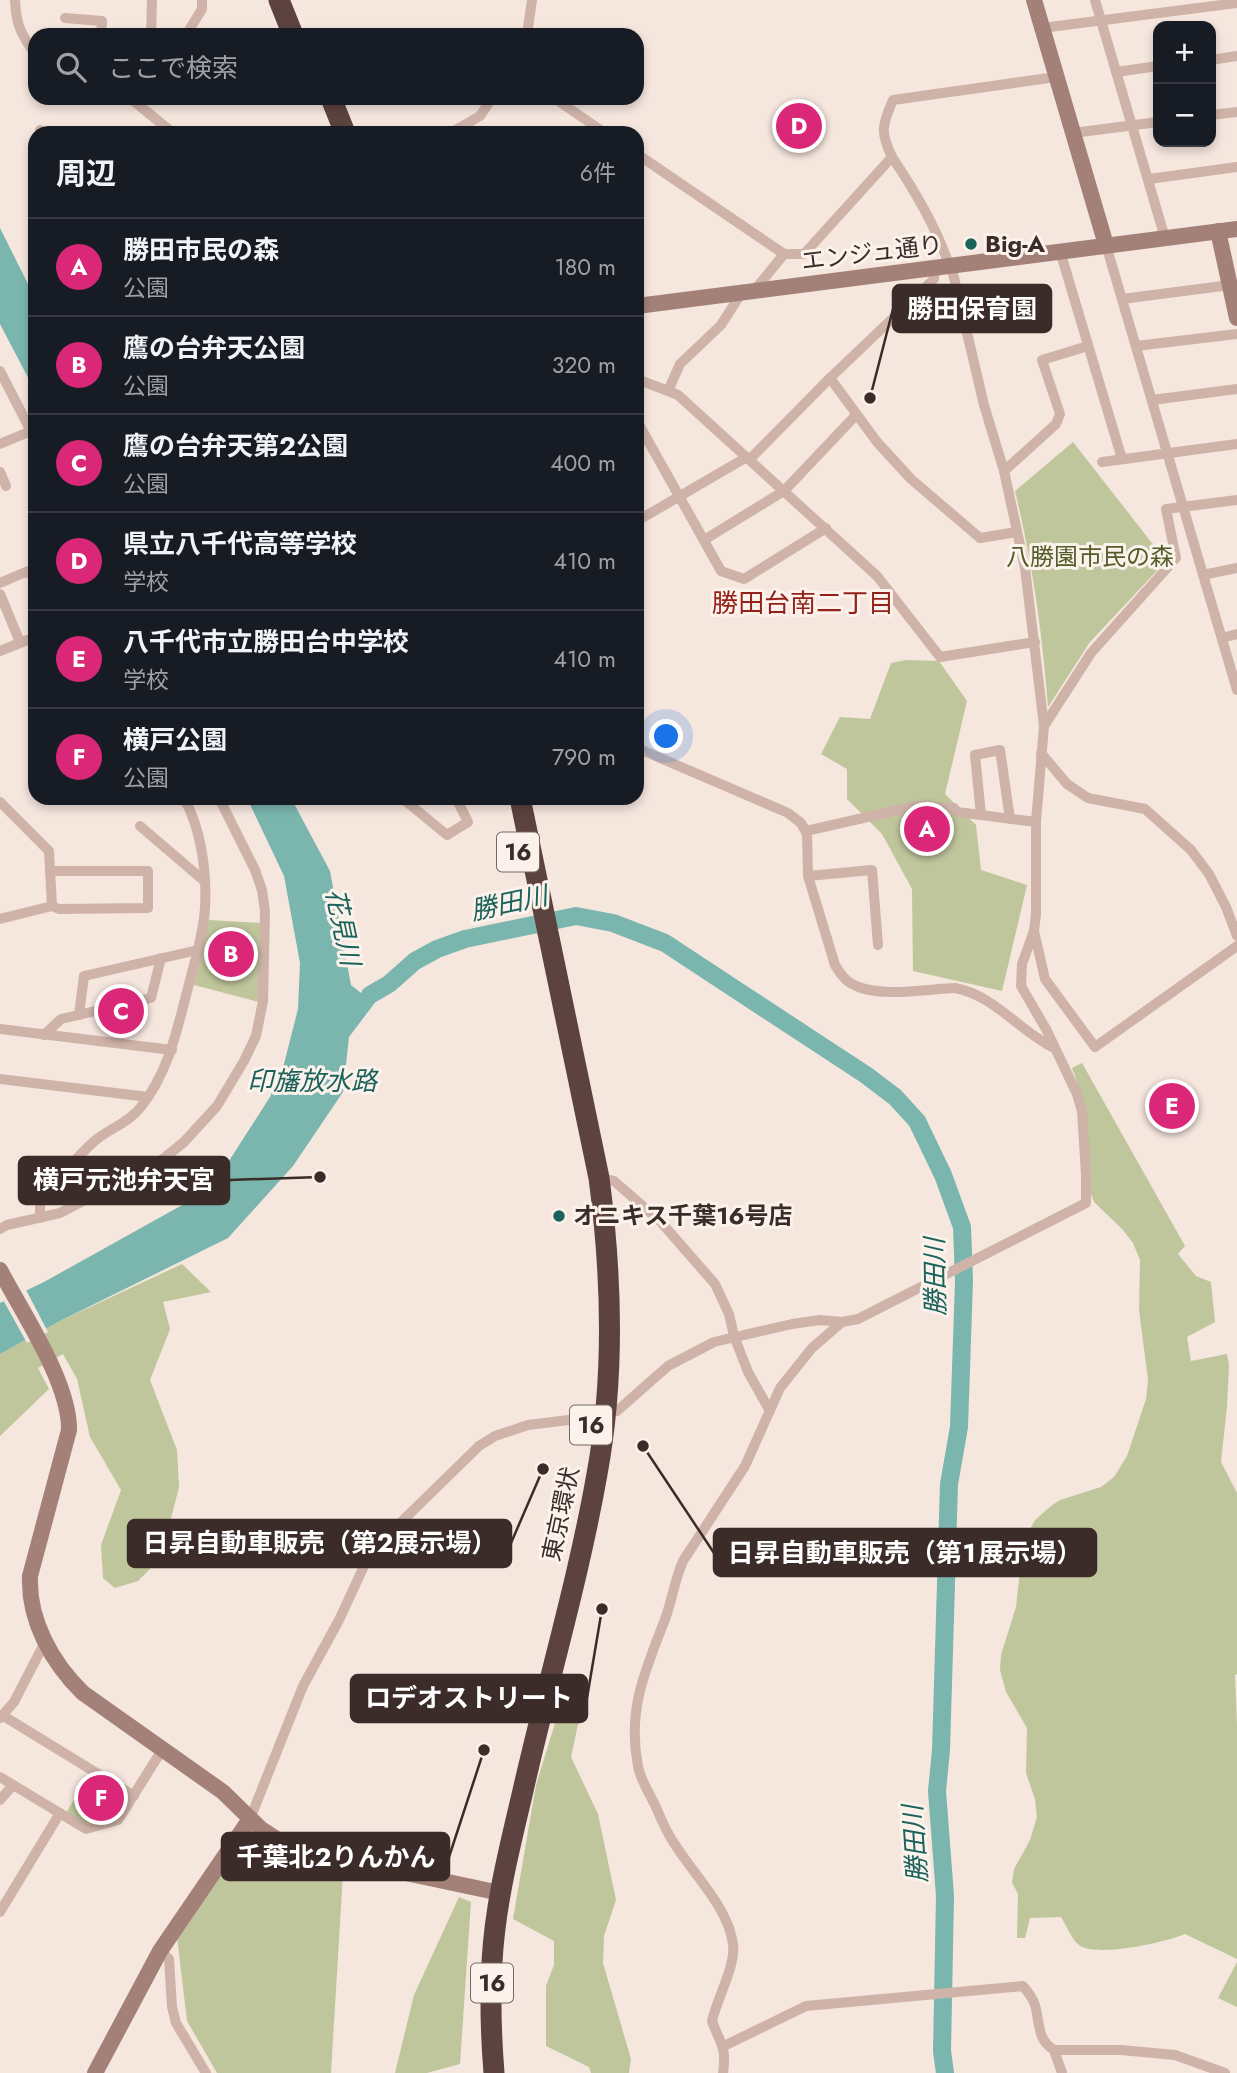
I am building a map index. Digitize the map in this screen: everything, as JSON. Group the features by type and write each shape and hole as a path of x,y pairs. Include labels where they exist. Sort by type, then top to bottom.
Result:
{"highway":[{"path":"279,0 290,28"},
{"path":"293,0 304,28"},
{"path":"321,105 328,126"},
{"path":"334,105 342,126"},
{"name":"東京環状","path":"509,805 536,905"},
{"name":"東京環状","path":"481,2073 479,2000 494,1891 510,1841 588,1520 599,1415 610,1354 607,1237 599,1178 546,953 521,805"},
{"name":"東京環状","path":"546,953 593,1222 599,1415"},
{"name":"東京環状","path":"494,1891 491,2025 494,2073"}],"street":[{"path":"15,0 18,24 28,44"},
{"path":"150,28 152,0"},
{"path":"190,28 202,9 202,0"},
{"path":"528,28 532,0"},
{"path":"1034,0 1237,690"},
{"path":"1095,0 1165,238"},
{"path":"1042,28 1237,3"},
{"path":"65,18 102,21 102,28"},
{"path":"1216,59 1237,57"},
{"path":"1116,72 1153,67"},
{"path":"95,2073 160,1951 250,1819 303,1686 339,1620 365,1564 392,1531 479,1446 495,1436 547,1422 617,1410 668,1366 714,1342 820,1320 842,1322 858,1319 1086,1203 1082,1111 1070,1076 1021,986 1022,964 1034,931 1037,887 1036,822 1044,726 1030,594 1004,471 945,266 943,247 921,202 892,157 882,135 893,100 1056,77"},
{"path":"137,105 156,126"},
{"path":"462,126 480,116 487,105"},
{"path":"564,105 596,126"},
{"path":"1216,115 1237,112"},
{"path":"1073,133 1153,123"},
{"path":"644,159 784,254 804,254 892,157"},
{"path":"1149,178 1237,167"},
{"name":"エンジュ通り","path":"644,305 1237,229"},
{"path":"1218,231 1237,318"},
{"path":"1060,251 1122,459"},
{"path":"668,391 680,364 721,325 748,291 784,254"},
{"path":"644,517 748,458 945,266"},
{"path":"1122,299 1230,285"},
{"path":"1136,346 1237,334"},
{"path":"1004,471 1056,424 1060,414 1042,360 1088,346"},
{"path":"0,371 28,425"},
{"path":"830,378 877,442 911,479 981,538 1017,532"},
{"path":"644,382 678,395 826,528 877,576 940,657 1035,642"},
{"path":"1152,400 1237,389"},
{"path":"704,540 784,491 856,415"},
{"path":"644,434 721,571 744,579 826,528"},
{"path":"0,444 28,436"},
{"path":"1102,462 1237,443"},
{"path":"0,472 6,486"},
{"path":"1044,726 1091,653 1176,558 1166,509 1237,500"},
{"path":"1203,575 1237,568"},
{"path":"0,583 28,571"},
{"path":"0,594 20,642"},
{"path":"1222,638 1237,634"},
{"path":"0,651 28,639"},
{"path":"981,815 975,755 1000,750 1010,819"},
{"path":"644,751 788,813 801,823 806,831 808,876 835,965 844,978 869,990 968,990 1001,1010 1037,1040 1054,1048"},
{"path":"1041,753 1067,783 1088,798 1145,809 1191,850 1209,874 1237,936"},
{"path":"0,802 49,851 52,906"},
{"path":"40,1218 43,1198 97,1139 138,1111 164,1070 172,1049 198,950 205,907 197,829 188,805"},
{"path":"0,1229 60,1213 163,1159 184,1142 217,1106 239,1070 256,1036 263,1001 265,911 255,870 222,805"},
{"path":"411,805 447,835 468,822 460,805"},
{"path":"806,831 916,806 954,808 957,811 1036,822"},
{"path":"140,826 203,880"},
{"path":"808,876 872,870 878,945"},
{"path":"0,919 52,906 59,909 148,908 148,871 50,872"},
{"path":"1034,931 1045,979 1095,1047 1237,946"},
{"path":"79,1015 83,976 198,950"},
{"path":"44,1035 61,1019 151,998 161,958"},
{"path":"0,1029 172,1049"},
{"path":"0,1079 148,1097"},
{"path":"599,1178 614,1181 660,1221 715,1284 729,1314 748,1372 770,1411"},
{"path":"0,1270 61,1384 68,1408 69,1430 30,1576 29,1596 34,1618 45,1642 73,1684 223,1792 261,1829 281,1842 316,1854 494,1891"},
{"path":"723,2073 724,2046 712,2021 733,1956 729,1930 707,1888 673,1842 638,1768 635,1723 644,1671 668,1611 675,1577 697,1536 745,1466 780,1388 797,1363 842,1322"},
{"path":"45,1642 14,1702 1,1716 134,1796"},
{"path":"0,1777 86,1829 118,1820 162,1750"},
{"path":"0,1800 13,1785"},
{"path":"0,1912 60,1813"},
{"path":"160,1951 169,1959 172,2007 176,2023 206,2073"},
{"path":"724,2046 806,2006 1023,1986 1034,2002 1045,2045 1054,2050 1121,2050 1175,2055 1225,2073"},
{"path":"1054,2050 1062,2073"}],"green space":[{"name":"八勝園市民の森","path":"1073,442 1166,561 1090,642 1048,707 1036,599 1015,491"},
{"path":"906,660 939,661 967,701 945,794 976,825 981,870 1027,885 1002,991 913,971 912,889 882,834 847,799 847,769 821,754 840,717 870,719 891,663"},
{"path":"209,920 261,923 259,1002 194,985"},
{"path":"1082,1063 1185,1246 1178,1254 1196,1276 1211,1282 1215,1322 1187,1337 1191,1361 1227,1354 1229,1365 1221,1462 1237,1493 1237,1959 1185,1934 1131,1947 1087,1949 1076,1943 1061,1917 1030,1918 1025,1938 1017,1938 1018,1894 1012,1882 1014,1869 1030,1840 1037,1817 1035,1799 1026,1773 1027,1728 1006,1692 1000,1670 1001,1655 1016,1607 1023,1542 1035,1520 1051,1506 1060,1500 1101,1487 1114,1477 1127,1456 1146,1399 1148,1380 1139,1310 1140,1260 1133,1243 1094,1202 1091,1194 1084,1114 1072,1068"},
{"path":"182,1264 211,1292 163,1302 170,1329 150,1380 177,1450 179,1487 161,1558 138,1581 115,1588 103,1578 101,1545 121,1490 90,1437 77,1379 63,1354 38,1368 49,1389 0,1436 0,1354 58,1322"},
{"path":"561,1704 580,1715 571,1757 598,1814 616,1900 604,1936 603,1963 631,2059 629,2073 591,2073 589,2067 546,2046 546,1986 554,1965 554,1941 513,1919 536,1785"},
{"path":"90,1773 125,1795 127,1801 118,1816 85,1824 66,1813"},
{"path":"251,1830 281,1852 343,1873 331,2073 217,2073 187,2021 177,1937"},
{"path":"459,1897 471,1902 460,2064 427,2073 395,2073 414,1995"},
{"path":"1237,1962 1237,2007 1218,1998"}],"water":[{"path":"0,228 28,284 28,378 0,324"},
{"name":"印旛放水路","path":"250,805 295,805 330,871 351,985 361,993 389,984 349,1037 343,1092 293,1166 228,1238 58,1322 0,1354 0,1303 44,1282 211,1189 270,1097 284,1064 298,1009 300,963 284,876"}],"pier":[{"path":"25,1288 48,1332 27,1343 2,1298"}],"waterway":[{"name":"勝田川","path":"370,995 389,984 415,961 437,949 465,939 576,916 613,923 665,943 866,1075 895,1097 917,1121 943,1175 962,1227 964,1281 959,1427 949,1484 941,1750 937,1791 945,1896 942,2051 945,2073"}],"place":[{"name":"県立八千代高等学校","path":"799,126"},
{"name":"Big-A","path":"971,244"},
{"name":"勝田保育園","path":"870,398"},
{"name":"勝田市民の森","path":"927,829"},
{"name":"鷹の台弁天公園","path":"231,954"},
{"name":"鷹の台弁天第2公園","path":"121,1011"},
{"name":"八千代市立勝田台中学校","path":"1172,1106"},
{"name":"横戸元池弁天宮","path":"320,1177"},
{"name":"オニキス千葉16号店","path":"559,1216"},
{"name":"日昇自動車販売（第１展示場）","path":"643,1446"},
{"name":"日昇自動車販売（第２展示場）","path":"543,1469"},
{"name":"ロデオストリート","path":"602,1609"},
{"name":"千葉北2りんかん","path":"484,1750"},
{"name":"横戸公園","path":"101,1798"}],"district":[{"name":"勝田台南二丁目","path":"803,603"}],"water label":[{"name":"花見川","path":"343,927"}]}
